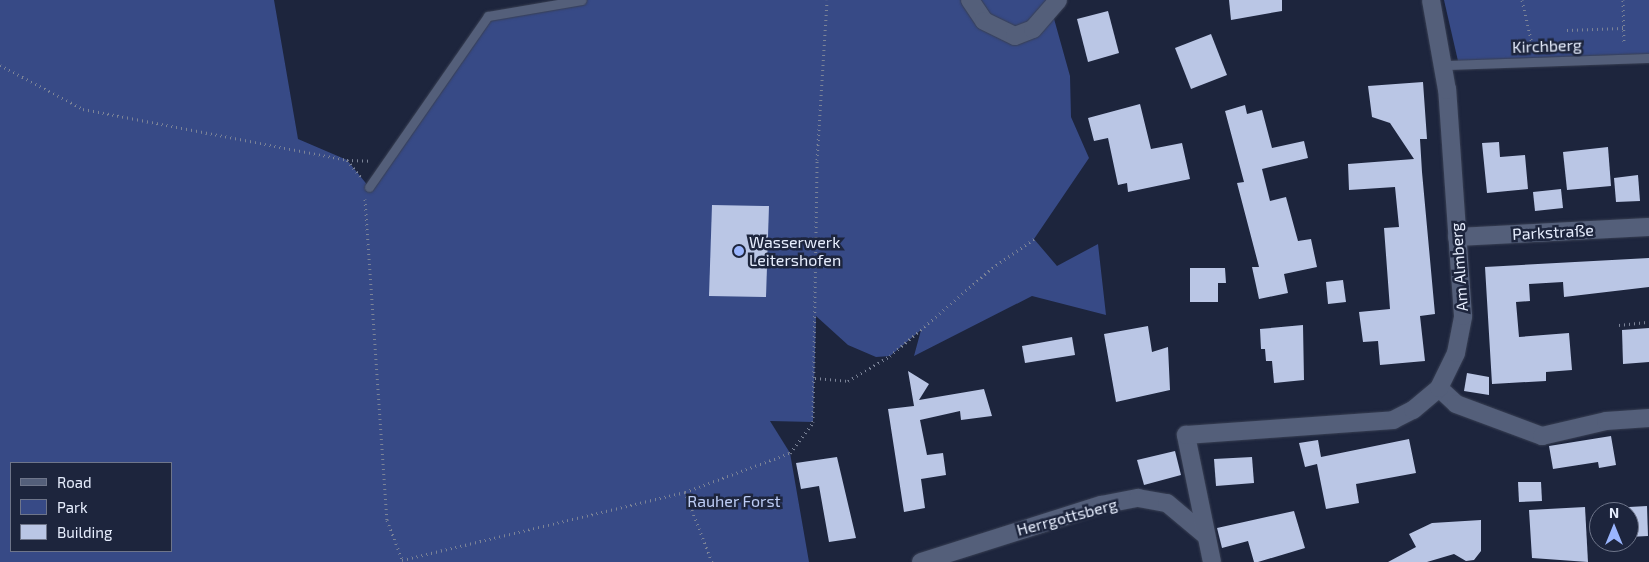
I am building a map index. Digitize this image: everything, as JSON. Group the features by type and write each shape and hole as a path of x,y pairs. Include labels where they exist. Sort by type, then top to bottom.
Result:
{"street":[{"path":"970,0 984,21 1016,36 1033,30 1058,0"},
{"name":"Am Almberg","path":"1205,535 1186,435 1393,420 1413,410 1439,388 1456,353 1463,316 1445,65 1431,0"},
{"name":"Parkstraße","path":"1457,237 1649,226"},
{"path":"1439,388 1456,404 1542,436 1606,421 1649,418"},
{"name":"Herrgottsberg","path":"921,562 1047,521 1138,498 1167,503 1205,535"},
{"path":"1205,535 1212,562"}],"lane":[{"path":"370,188 488,16 582,0"},
{"name":"Kirchberg","path":"1445,65 1649,58"}],"path":[{"path":"370,188 364,203 375,394 387,520 403,561 685,492 790,453 813,422 817,160 828,0"},
{"path":"1522,0 1536,62"},
{"path":"1567,30 1623,28 1623,0"},
{"path":"0,65 83,109 347,160 389,161"},
{"path":"815,378 848,381 890,356 992,268 1034,239"},
{"path":"1619,325 1649,322"},
{"path":"685,492 712,562"}],"green space":[{"name":"Rauher Forst","path":"0,0 274,0 298,139 347,160 369,187 488,16 585,0 1058,0 1051,8 1070,76 1071,117 1089,158 1034,239 1057,266 1098,244 1106,315 1032,296 914,356 921,330 890,356 876,357 848,345 816,316 813,422 770,421 790,453 809,562 0,562"},
{"path":"1444,0 1649,0 1649,54 1458,61"}],"building":[{"path":"1229,0 1282,0 1282,11 1231,20"},
{"path":"1108,11 1119,53 1088,62 1077,19"},
{"path":"1211,34 1227,75 1191,89 1175,48"},
{"path":"1423,82 1427,139 1420,139 1435,314 1420,316 1425,361 1380,365 1378,341 1363,342 1359,312 1390,309 1384,228 1399,227 1395,187 1349,190 1348,164 1414,159 1390,123 1372,117 1368,86"},
{"path":"1140,104 1151,149 1182,143 1190,179 1128,192 1127,183 1118,185 1108,138 1094,141 1088,118"},
{"path":"1245,105 1247,114 1262,110 1272,148 1304,141 1308,158 1262,169 1270,201 1286,197 1298,241 1311,239 1317,267 1284,274 1288,293 1259,299 1252,267 1259,267 1237,183 1244,182 1225,111"},
{"path":"1499,142 1500,157 1525,155 1528,189 1487,193 1482,143"},
{"path":"1608,147 1611,186 1567,190 1563,152"},
{"path":"1638,175 1640,201 1616,202 1614,178"},
{"path":"1561,189 1563,208 1535,211 1533,192"},
{"name":"Wasserwerk Leitershofen","path":"712,205 769,206 766,297 709,296"},
{"path":"1649,258 1649,287 1564,297 1563,282 1529,284 1530,301 1516,302 1519,337 1569,333 1572,370 1546,372 1546,381 1492,384 1485,267"},
{"path":"1190,268 1225,268 1226,283 1218,283 1218,302 1190,302"},
{"path":"1343,280 1346,302 1328,304 1326,282"},
{"path":"1303,325 1304,380 1274,383 1272,361 1266,361 1265,349 1261,349 1260,329"},
{"path":"1148,326 1152,352 1168,347 1170,390 1116,402 1104,334"},
{"path":"1649,328 1649,362 1623,364 1622,330"},
{"path":"1072,337 1075,355 1025,363 1022,346"},
{"path":"908,371 929,384 919,400 984,389 992,416 961,420 960,411 920,420 927,455 943,453 946,475 921,479 925,508 904,512 888,409 914,406"},
{"path":"1467,373 1489,377 1489,395 1464,391"},
{"path":"1611,436 1616,465 1599,468 1598,462 1553,469 1549,446"},
{"path":"1409,439 1416,473 1356,484 1359,503 1326,509 1317,464 1305,467 1299,443 1318,440 1321,457"},
{"path":"1175,451 1181,475 1144,485 1137,460"},
{"path":"837,457 856,538 829,542 819,486 801,489 796,463"},
{"path":"1252,457 1254,483 1216,486 1214,459"},
{"path":"1518,482 1541,482 1542,501 1519,502"},
{"path":"1639,506 1647,506 1648,536 1639,536"},
{"path":"1585,507 1588,562 1532,558 1529,510"},
{"path":"1294,511 1305,548 1254,562 1248,541 1222,548 1217,528"},
{"path":"1481,520 1481,551 1474,560 1466,561 1454,554 1427,562 1388,562 1416,547 1409,534 1432,523"}],"place":[{"name":"Wasserwerk Leitershofen","path":"739,251"}]}
